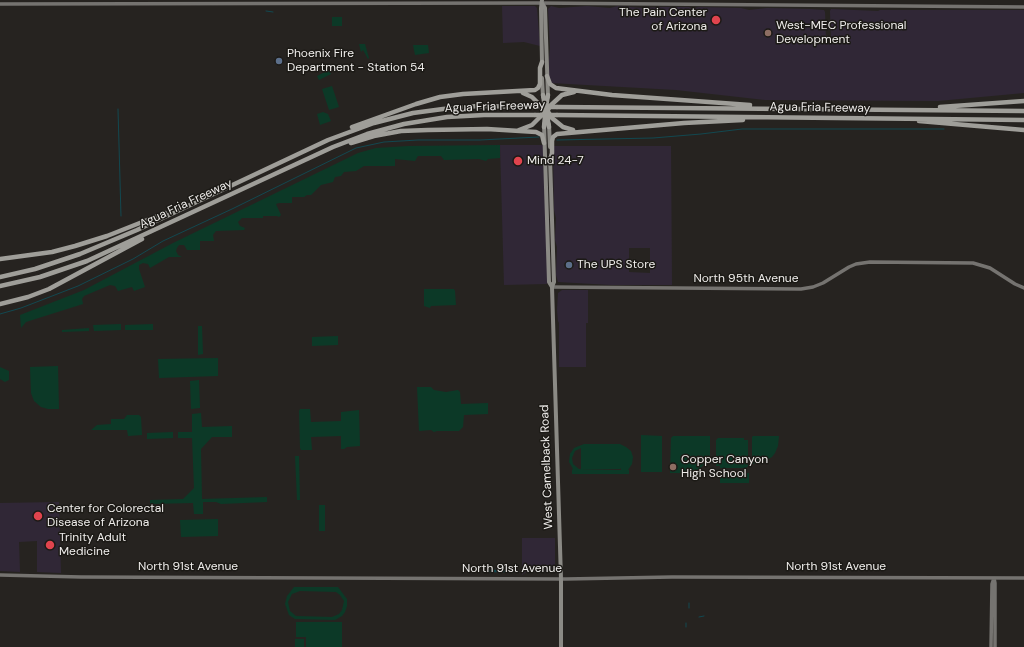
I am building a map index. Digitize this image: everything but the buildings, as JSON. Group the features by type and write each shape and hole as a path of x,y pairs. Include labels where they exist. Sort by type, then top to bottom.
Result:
{"highway":[{"path":"305,150 314,143 328,136 420,102 455,95 532,91 539,87 540,68 542,62"},
{"path":"547,76 550,84 555,88 612,95 759,106 780,109"},
{"path":"515,130 527,128 532,125 562,95 569,92 580,91"},
{"path":"518,92 528,95 538,102 557,123 563,127 569,130 582,131"},
{"path":"545,95 546,127"},
{"path":"896,109 1024,101"},
{"name":"Agua Fria Freeway","path":"0,277 35,269 80,254 137,230 218,190 328,140 374,123 418,112 472,106 1024,111"},
{"name":"Agua Fria Freeway","path":"0,286 30,280 79,264 337,145 367,134 410,123 466,116 535,115 1024,120"},
{"path":"550,161 552,141 555,135 582,131 779,118"},
{"path":"896,118 1024,130"},
{"path":"306,159 360,140 393,132 428,130 515,130 539,132 543,137 544,144"},
{"path":"0,258 52,252 91,242 218,190"},
{"path":"0,304 28,297 52,288 142,239 208,208 221,199"}],"main road":[{"path":"827,0 827,6"},
{"path":"542,1 540,8 545,95"},
{"path":"542,1 545,8 547,76 545,95"},
{"path":"0,4 542,1 827,6 1024,7"},
{"name":"West Camelback Road","path":"546,127 544,144 549,282 552,287"},
{"name":"West Camelback Road","path":"546,127 550,161 554,282 552,287 561,579 561,647"},
{"path":"546,179 549,209 552,215 550,218 550,231 548,237"},
{"name":"North 95th Avenue","path":"552,287 801,289 818,285 846,268 856,264 870,262 965,262 990,268 1014,284 1024,288"},
{"name":"North 91st Avenue","path":"0,575 88,577 561,579 659,577 1024,578"},
{"path":"991,647 992,584 994,578"},
{"path":"994,578 996,583 995,647"}],"shaded area":[{"path":"502,6 535,6 537,8 540,46 524,42 503,43"},
{"path":"551,6 559,8 587,6 610,8 618,6 643,8 689,7 692,9 699,7 741,8 749,10 767,8 824,10 826,39 829,45 831,41 831,9 878,11 1024,10 1024,93 938,101 765,100 676,90 551,83 549,80 550,48 548,9"},
{"path":"500,145 543,145 548,283 546,284 504,285"},
{"path":"553,146 671,146 672,285 611,285 558,282 556,275 557,247 555,240 556,218 554,210","holes":["629,248 650,248 650,273 629,272"]},
{"path":"562,290 588,290 586,367 559,367 559,323 557,310 558,293"},
{"path":"59,502 61,573 37,572 37,541 19,542 20,572 0,571 0,503"},
{"path":"522,538 555,538 555,571 526,572 522,575"}],"green space":[{"path":"332,17 342,17 342,26 332,26"},
{"path":"359,44 365,44 368,59 363,50 361,52"},
{"path":"413,45 428,45 429,53 415,55"},
{"path":"329,70 331,74 319,80 317,76"},
{"path":"332,86 339,107 329,110 322,89"},
{"path":"323,112 328,114 331,121 320,125 317,114"},
{"path":"500,145 500,158 488,159 486,161 479,159 444,160 441,156 418,156 415,161 395,159 395,166 364,166 356,171 344,172 341,176 335,177 333,182 321,185 311,195 304,197 292,197 292,203 276,204 281,215 279,217 263,216 263,218 242,218 238,222 240,226 245,228 244,230 216,231 213,235 214,241 200,241 200,250 187,250 184,245 179,245 176,251 178,255 182,257 169,257 150,268 148,264 143,263 139,265 145,287 134,291 132,287 118,291 115,286 110,285 84,296 82,299 83,304 26,322 21,328 20,315 84,290 173,243 358,153 376,148 408,146"},
{"path":"424,289 454,289 456,305 431,306 430,308 424,306"},
{"path":"121,324 121,330 94,331 93,325"},
{"path":"153,324 153,330 125,330 125,325"},
{"path":"198,326 202,326 203,354 198,355"},
{"path":"89,328 89,331 62,332 62,330"},
{"path":"338,336 338,345 312,346 312,337"},
{"path":"218,358 218,376 159,378 158,359"},
{"path":"58,366 59,409 48,409 41,407 34,401 31,393 30,367"},
{"path":"0,367 9,371 9,380 5,382 0,379"},
{"path":"199,380 200,408 191,409 190,381"},
{"path":"417,387 431,387 434,390 446,392 458,390 460,392 461,404 488,403 488,414 464,415 463,427 459,431 419,431"},
{"path":"300,409 310,409 311,422 341,421 341,412 359,410 360,446 341,449 341,436 311,437 312,450 301,450"},
{"path":"201,413 202,427 232,426 232,437 212,437 201,449 202,499 267,497 267,502 221,504 216,502 203,502 203,514 194,514 193,503 150,504 150,500 183,499 194,488 192,438 178,438 178,432 192,432 192,414"},
{"path":"127,415 139,415 141,417 142,435 128,436 127,430 91,430 97,425 111,424 111,419 124,419"},
{"path":"173,432 173,438 147,439 147,433"},
{"path":"641,435 662,436 662,472 641,472"},
{"path":"673,436 710,436 710,459 695,473 670,473 671,438"},
{"path":"753,436 779,436 778,446 772,457 763,462 752,464"},
{"path":"718,438 744,438 744,440 748,440 748,466 746,468 720,468 720,466 716,466 716,440"},
{"path":"584,444 620,444 631,451 633,457 632,464 628,470 629,474 572,474 573,469 569,462 570,454 574,448","holes":["581,448 581,469 620,469 621,468 621,470 579,469 573,464 572,458 575,451"]},
{"path":"295,456 299,456 300,500 297,500"},
{"path":"720,473 749,473 749,483 720,483"},
{"path":"319,505 325,505 325,531 319,531"},
{"path":"218,519 218,536 181,537 180,520"},
{"path":"294,587 338,587 347,599 347,606 342,616 335,620 295,619 289,615 285,604 287,596","holes":["300,591 336,592 344,601 342,610 339,614 332,617 296,616 290,611 288,602 292,594"]},
{"path":"296,622 342,622 342,647 306,647 306,637 296,637"},
{"path":"295,639 304,639 304,647 295,647"}],"waterway":[{"path":"266,11 273,12"},
{"path":"118,109 121,216"},
{"path":"557,140 653,138 742,129 944,129"},
{"path":"0,314 21,308 78,286 133,259 163,241 356,148 384,142 539,137"},
{"path":"486,571 514,571"},
{"path":"689,603 689,608"},
{"path":"699,617 704,616"}],"place":[{"name":"The Pain Center of Arizona","path":"716,20"},
{"name":"West-MEC Professional Development","path":"768,33"},
{"name":"Phoenix Fire Department - Station 54","path":"279,61"},
{"name":"Mind 24-7","path":"518,161"},
{"name":"The UPS Store","path":"569,265"},
{"name":"Copper Canyon High School","path":"673,467"},
{"name":"Center for Colorectal Disease of Arizona","path":"38,516"},
{"name":"Trinity Adult Medicine","path":"50,545"}]}
